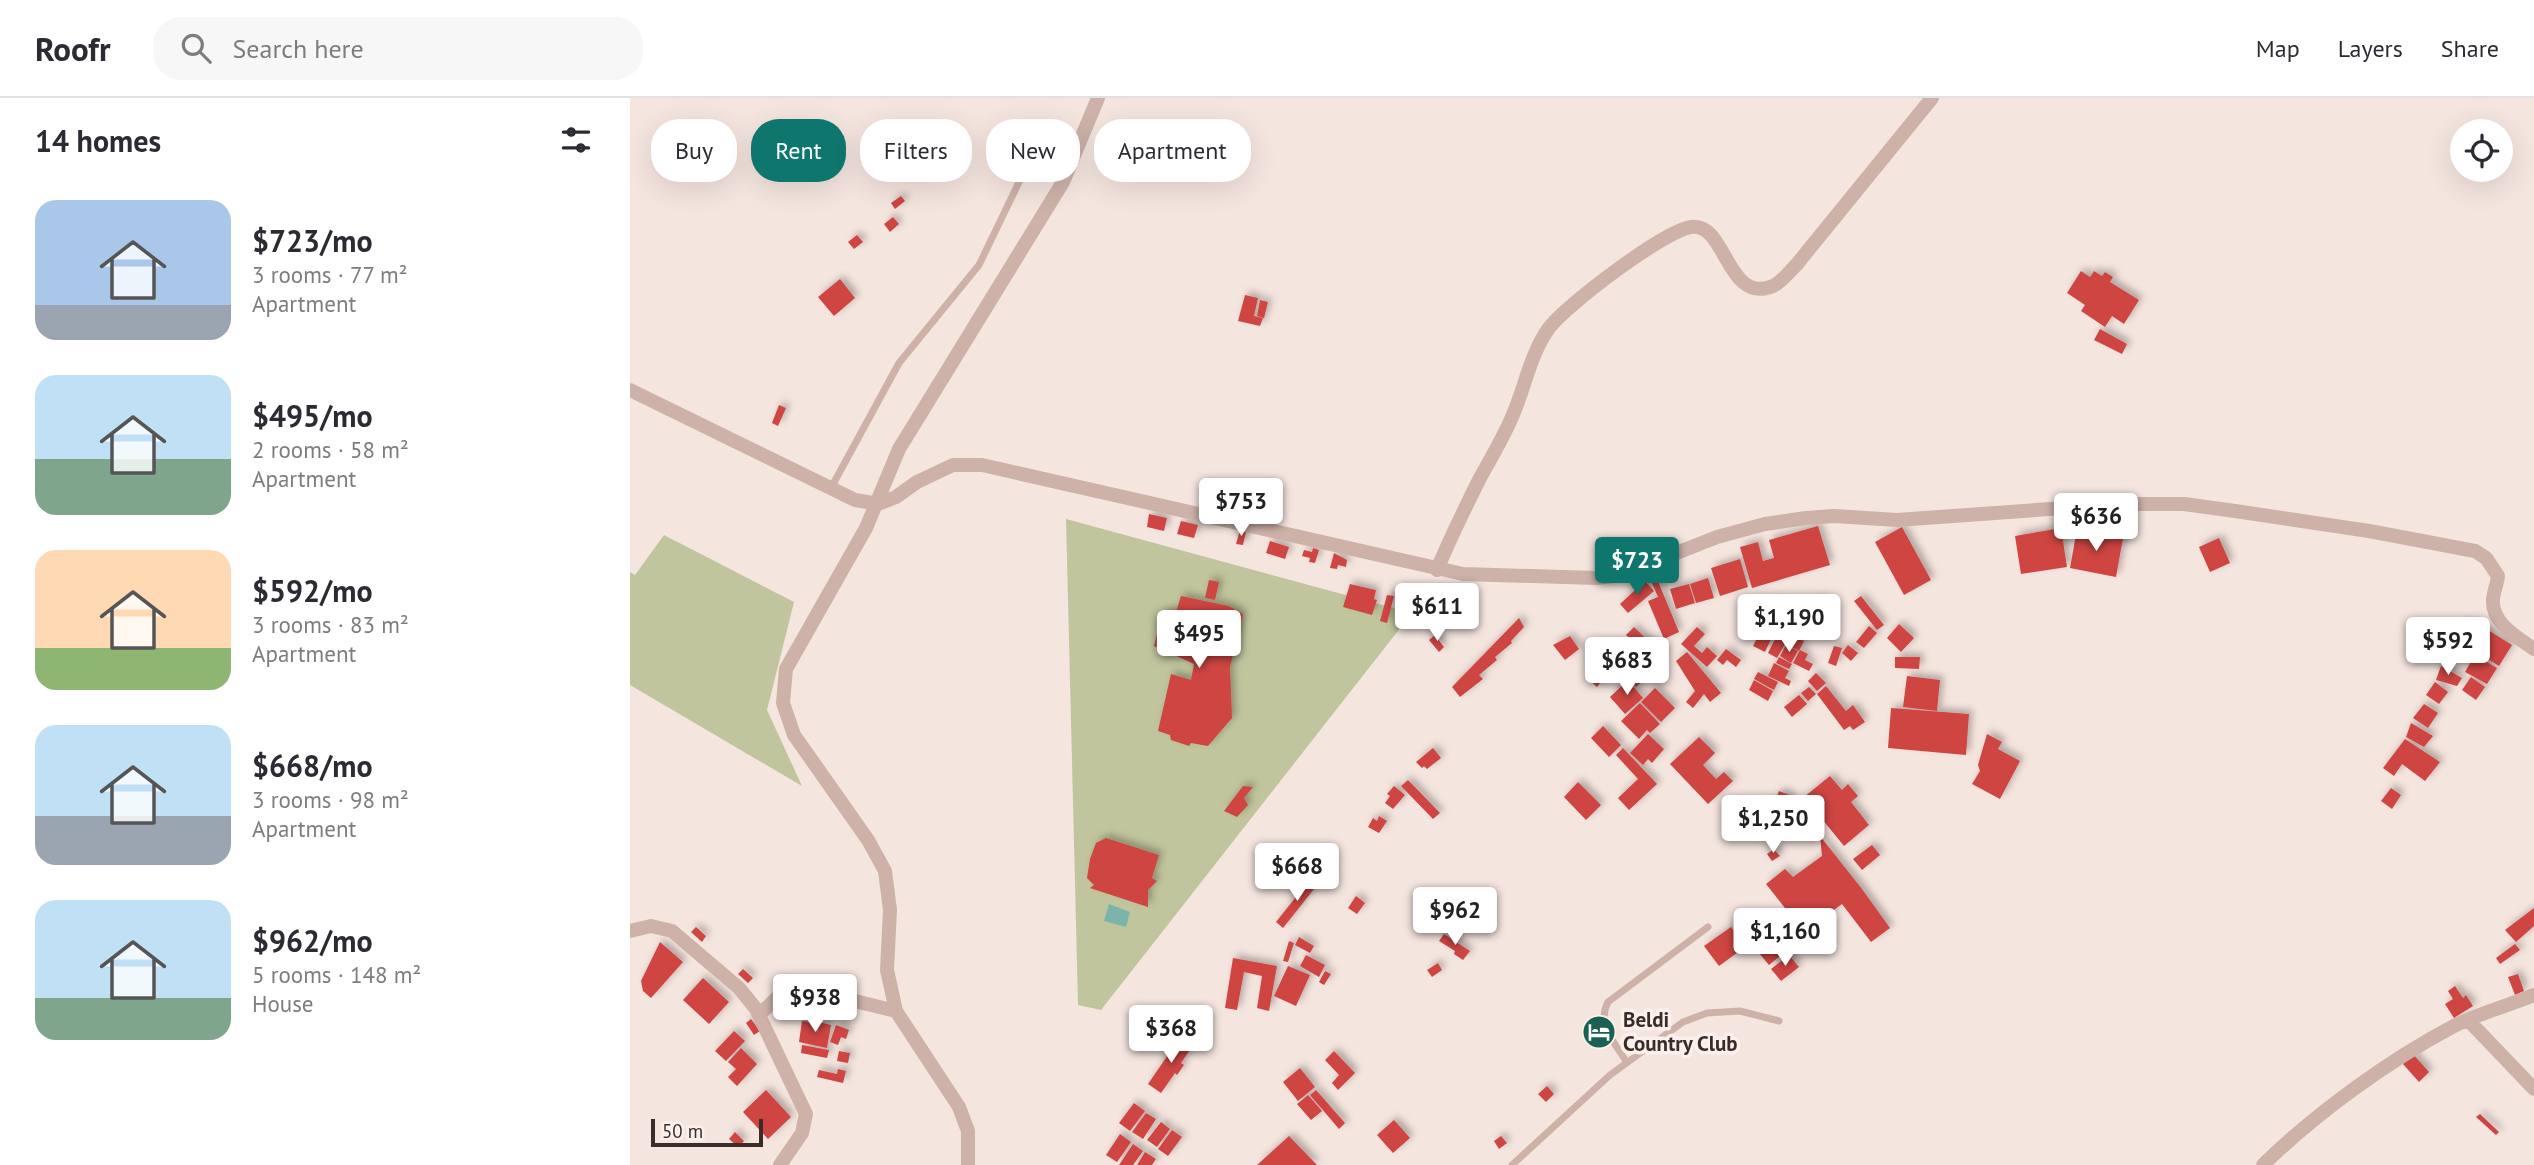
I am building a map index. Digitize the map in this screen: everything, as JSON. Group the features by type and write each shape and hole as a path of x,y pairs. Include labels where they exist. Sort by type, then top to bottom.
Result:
{"street":[{"path":"968,1165 968,1130 959,1107 896,1011 887,970 890,910 885,871 868,839 794,736 783,703 786,669 877,504 899,449 1063,182 1098,98"},
{"path":"1437,570 1463,512 1512,418 1537,349 1563,312 1642,254 1673,234 1692,227 1706,229 1717,239 1727,264 1739,278 1755,288 1773,286 1797,264 1933,98"},
{"path":"630,390 855,500 877,504 896,497 917,482 953,465 982,465 1463,574 1596,578 1621,575 1717,537 1765,524 1806,518 1834,516 1897,520 2121,504 2184,504 2369,531 2475,551 2486,558 2498,576 2493,600 2501,624 2534,649"},
{"path":"630,930 662,927 681,936 745,994 759,1015 806,1114 802,1133 780,1165"},
{"path":"759,1015 788,988 896,1011"},
{"path":"2263,1165 2285,1143 2356,1088 2413,1050 2468,1020 2534,995"},
{"path":"2468,1020 2534,1088"}],"lane":[{"path":"831,488 900,363 979,265 1019,182"},
{"path":"1626,1061 1604,1023 1608,1002 1708,927"},
{"path":"1512,1165 1626,1061 1684,1022 1707,1013 1740,1011 1779,1021"}],"green space":[{"path":"1066,519 1412,613 1101,1010 1078,1005"},
{"path":"664,535 794,602 767,710 802,786 630,685 630,572 635,575"}],"water":[{"path":"1109,904 1130,912 1126,927 1104,921"}],"building":[{"path":"901,196 905,201 895,209 891,203"},
{"path":"893,217 899,224 890,232 884,224"},
{"path":"857,235 863,242 854,249 848,242"},
{"path":"2081,271 2090,277 2094,271 2102,276 2105,272 2113,277 2110,282 2139,300 2124,324 2112,316 2105,327 2081,311 2085,305 2067,293"},
{"path":"840,279 855,298 834,316 818,297"},
{"path":"1245,295 1258,298 1254,316 1263,318 1260,326 1238,321"},
{"path":"1260,300 1268,302 1264,318 1257,316"},
{"path":"2100,329 2127,344 2122,354 2094,340"},
{"path":"779,405 786,408 778,426 772,423"},
{"path":"1149,514 1167,518 1164,531 1147,527"},
{"path":"1181,521 1198,525 1194,538 1177,534"},
{"path":"1818,526 1830,565 1752,588 1740,547 1758,542 1763,561 1774,558 1769,540"},
{"path":"1902,527 1931,580 1904,595 1875,542"},
{"path":"2061,528 2067,567 2021,574 2015,536"},
{"path":"2077,529 2123,538 2116,577 2070,568"},
{"path":"1240,530 1246,532 1243,545 1236,544"},
{"path":"2219,538 2230,563 2210,572 2199,547"},
{"path":"1270,541 1289,547 1285,559 1266,553"},
{"path":"1313,548 1319,550 1315,563 1302,556 1304,550 1312,552"},
{"path":"1334,553 1347,560 1346,567 1338,565 1337,569 1330,568"},
{"path":"1740,559 1748,587 1720,596 1711,568"},
{"path":"1655,574 1679,632 1664,639 1648,601 1658,597 1649,576"},
{"path":"1708,578 1714,598 1696,603 1690,584"},
{"path":"1209,580 1219,582 1215,600 1205,598"},
{"path":"1645,581 1654,591 1628,613 1620,604"},
{"path":"1350,584 1376,590 1374,599 1377,600 1372,615 1343,607"},
{"path":"1689,584 1695,603 1676,609 1670,589"},
{"path":"1387,595 1394,596 1387,623 1380,621"},
{"path":"1181,596 1229,606 1243,614 1230,667 1232,718 1208,746 1191,743 1189,746 1171,740 1170,735 1158,731 1171,674 1191,680 1194,664 1154,646 1165,611 1176,612"},
{"path":"1861,596 1884,625 1877,630 1854,601"},
{"path":"1818,599 1828,609 1821,616 1811,606"},
{"path":"1776,600 1788,607 1780,620 1768,613"},
{"path":"1797,603 1817,613 1812,621 1793,612"},
{"path":"1786,611 1796,617 1792,625 1782,620"},
{"path":"1798,617 1812,623 1808,632 1794,625"},
{"path":"1519,618 1524,627 1512,643 1495,657 1497,660 1479,675 1483,679 1460,697 1452,687"},
{"path":"1748,620 1761,627 1755,638 1743,631"},
{"path":"1778,623 1792,630 1790,634 1804,641 1799,651 1785,644 1777,658 1768,653 1777,635 1773,633"},
{"path":"1899,624 1914,638 1901,652 1887,638"},
{"path":"2464,624 2479,634 2463,660 2448,650"},
{"path":"1869,626 1877,633 1864,648 1856,642"},
{"path":"1634,627 1664,656 1655,664 1626,635"},
{"path":"1697,627 1705,634 1694,646 1702,653 1707,647 1717,656 1707,667 1681,644"},
{"path":"2488,630 2512,645 2499,666 2475,651"},
{"path":"1761,631 1772,637 1765,652 1753,646"},
{"path":"1435,635 1444,647 1439,652 1429,640"},
{"path":"1570,636 1579,649 1565,660 1553,645"},
{"path":"1786,645 1798,651 1791,663 1780,656"},
{"path":"1848,645 1858,653 1851,661 1842,653"},
{"path":"1834,646 1842,648 1836,666 1828,663"},
{"path":"1726,649 1741,660 1736,667 1727,660 1723,665 1717,660"},
{"path":"1800,650 1808,654 1805,660 1813,664 1809,671 1793,663"},
{"path":"1687,652 1721,693 1710,702 1704,694 1693,708 1686,702 1695,691 1676,661"},
{"path":"2475,655 2497,668 2487,684 2465,672"},
{"path":"1779,657 1792,664 1789,669 1776,663"},
{"path":"1895,657 1920,657 1919,669 1895,668"},
{"path":"1623,660 1643,680 1636,687 1616,666"},
{"path":"1607,661 1612,667 1597,687 1588,679"},
{"path":"1774,663 1789,671 1785,678 1791,681 1789,686 1768,676"},
{"path":"2441,666 2462,678 2457,686 2436,680"},
{"path":"1758,672 1778,682 1774,690 1754,679"},
{"path":"1816,673 1826,683 1817,691 1808,681"},
{"path":"1907,676 1940,680 1937,711 1903,707"},
{"path":"2471,677 2485,687 2476,700 2462,690"},
{"path":"1628,680 1643,698 1625,714 1610,697"},
{"path":"1754,680 1773,691 1768,701 1749,690"},
{"path":"2435,682 2448,692 2439,704 2426,695"},
{"path":"1826,686 1846,711 1853,705 1865,722 1853,730 1850,726 1844,730 1817,694"},
{"path":"1809,687 1816,694 1808,701 1801,693"},
{"path":"1655,688 1675,708 1661,722 1641,702"},
{"path":"1799,695 1807,704 1792,717 1784,707"},
{"path":"1640,703 1660,724 1650,733 1647,730 1639,739 1621,721"},
{"path":"2424,704 2438,713 2428,728 2413,718"},
{"path":"1891,708 1969,714 1966,755 1888,748"},
{"path":"2411,723 2433,736 2424,747 2406,737"},
{"path":"1603,726 1621,745 1609,757 1591,738"},
{"path":"1648,734 1664,749 1652,763 1648,759 1643,765 1630,753"},
{"path":"1987,734 2002,742 1998,749 2020,761 2000,799 1972,784 1980,771 1978,765"},
{"path":"1699,737 1715,753 1703,765 1716,779 1724,772 1733,781 1708,804 1670,764"},
{"path":"2405,739 2440,762 2425,781 2402,764 2394,776 2383,768"},
{"path":"1433,748 1441,758 1427,769 1424,766 1422,768 1416,762"},
{"path":"1623,748 1657,784 1629,810 1618,798 1638,779 1616,755"},
{"path":"1830,776 1842,790 1848,784 1858,796 1851,802 1869,825 1844,846 1804,797"},
{"path":"1408,780 1440,813 1433,819 1401,786"},
{"path":"1578,782 1601,805 1586,820 1564,797"},
{"path":"1243,786 1253,787 1244,798 1248,805 1237,817 1224,811"},
{"path":"1394,786 1405,795 1393,809 1385,803 1390,796 1387,794"},
{"path":"2391,788 2401,795 2392,809 2381,801"},
{"path":"1779,791 1792,796 1787,808 1774,803"},
{"path":"1379,816 1387,821 1379,833 1368,827 1373,818 1377,821"},
{"path":"1820,836 1890,928 1871,942 1842,904 1804,932 1766,884 1785,869 1793,877 1822,856"},
{"path":"1106,838 1159,855 1152,878 1157,881 1148,890 1148,907 1090,888 1094,885 1087,878 1090,859 1096,843"},
{"path":"1872,845 1880,855 1862,870 1853,859"},
{"path":"1774,849 1780,856 1772,861 1767,854"},
{"path":"1311,878 1318,884 1283,928 1276,922"},
{"path":"1356,896 1365,903 1357,914 1348,908"},
{"path":"1467,908 1485,919 1480,926 1463,916"},
{"path":"2534,908 2534,926 2516,942 2505,930"},
{"path":"1441,919 1449,925 1443,933 1435,926"},
{"path":"696,927 706,936 702,942 691,932"},
{"path":"1731,927 1745,947 1719,966 1704,946"},
{"path":"1765,928 1785,952 1769,965 1749,941"},
{"path":"1444,934 1470,951 1463,960 1439,941"},
{"path":"1299,937 1314,946 1310,953 1295,945"},
{"path":"1289,941 1294,943 1288,962 1283,961"},
{"path":"660,942 683,962 651,998 643,991 641,981"},
{"path":"2515,944 2520,950 2500,964 2496,958"},
{"path":"1306,955 1325,965 1319,977 1300,966"},
{"path":"1789,955 1799,967 1781,981 1771,969"},
{"path":"1233,958 1277,966 1269,1011 1257,1008 1262,976 1244,972 1237,1010 1225,1008"},
{"path":"1438,963 1442,970 1432,977 1427,970"},
{"path":"1288,966 1310,975 1296,1006 1274,996"},
{"path":"743,969 753,978 748,983 738,974"},
{"path":"1325,971 1331,974 1324,985 1319,982"},
{"path":"2518,974 2524,991 2515,995 2508,977"},
{"path":"703,978 729,1002 709,1024 683,1000"},
{"path":"2455,986 2463,998 2466,995 2473,1006 2454,1018 2445,1004 2453,999 2448,991"},
{"path":"790,993 801,1003 786,1019 775,1009"},
{"path":"807,1002 818,1003 815,1021 804,1020"},
{"path":"751,1019 760,1031 754,1035 746,1023"},
{"path":"802,1021 817,1023 817,1034 819,1022 831,1025 827,1048 799,1042"},
{"path":"836,1025 849,1030 846,1039 841,1037 838,1045 830,1042"},
{"path":"734,1031 745,1041 726,1061 715,1051"},
{"path":"1181,1036 1194,1044 1181,1063 1184,1065 1161,1093 1148,1084"},
{"path":"802,1045 829,1050 827,1058 801,1053"},
{"path":"741,1048 757,1064 737,1086 728,1077 736,1069 728,1062"},
{"path":"839,1051 850,1053 848,1063 837,1061"},
{"path":"1334,1051 1355,1073 1338,1090 1332,1083 1339,1075 1325,1060"},
{"path":"2413,1054 2429,1072 2419,1082 2403,1064"},
{"path":"1300,1068 1315,1087 1298,1101 1283,1082"},
{"path":"838,1069 846,1071 843,1083 817,1077 819,1070 837,1074"},
{"path":"1547,1086 1554,1094 1546,1102 1538,1094"},
{"path":"766,1090 791,1117 768,1139 743,1112"},
{"path":"1316,1090 1345,1123 1339,1129 1310,1095"},
{"path":"1308,1095 1322,1111 1311,1120 1297,1104"},
{"path":"1134,1103 1145,1111 1130,1131 1119,1123"},
{"path":"1146,1113 1156,1119 1143,1139 1132,1132"},
{"path":"2480,1114 2499,1132 2496,1135 2476,1117"},
{"path":"1394,1120 1410,1138 1393,1153 1377,1135"},
{"path":"1161,1122 1170,1129 1157,1147 1147,1140"},
{"path":"1172,1130 1182,1137 1168,1156 1158,1149"},
{"path":"735,1132 744,1141 738,1147 729,1139"},
{"path":"1120,1134 1131,1142 1117,1162 1106,1155"},
{"path":"1289,1136 1317,1165 1257,1165"},
{"path":"1501,1136 1507,1143 1499,1149 1494,1141"},
{"path":"1133,1144 1143,1151 1133,1165 1119,1165"},
{"path":"1145,1152 1156,1159 1152,1165 1137,1165"}],"place":[{"name":"Beldi Country Club","path":"1599,1032"}]}
